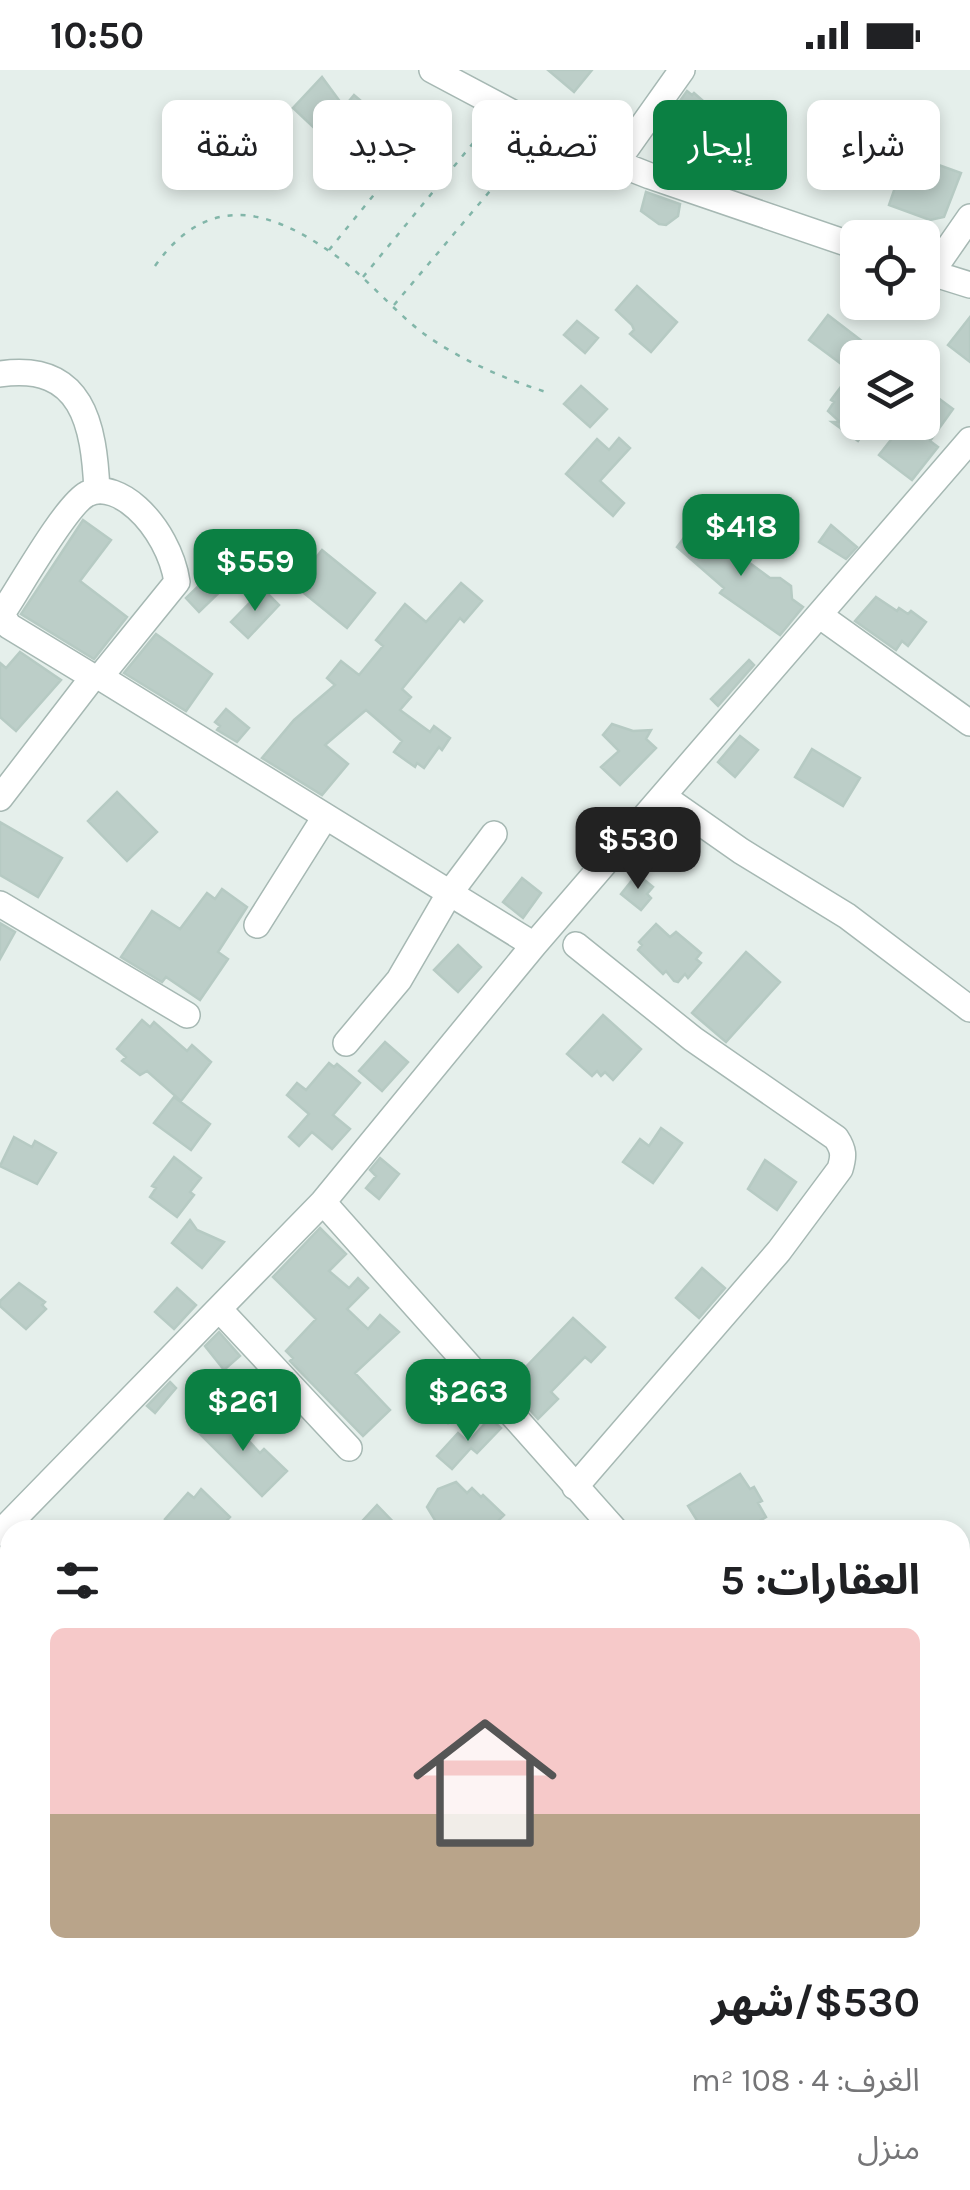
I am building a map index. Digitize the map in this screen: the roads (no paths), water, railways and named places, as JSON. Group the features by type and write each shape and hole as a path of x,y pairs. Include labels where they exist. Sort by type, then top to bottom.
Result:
{"street":[{"path":"432,70 487,100"},
{"path":"633,139 682,70"},
{"path":"633,169 840,241"},
{"path":"940,255 970,218"},
{"path":"940,276 970,286"},
{"path":"0,374 36,373 48,377 71,392 82,405 95,442 98,490"},
{"path":"10,1506 219,1309 323,1202 534,945 970,440"},
{"path":"0,798 96,677 178,582 166,547 150,521 133,504 113,493 98,490 76,502 2,615 9,626 96,677 534,945"},
{"path":"820,615 970,722"},
{"path":"664,798 740,851 847,916 970,1008"},
{"path":"257,925 325,817"},
{"path":"346,1043 399,980 449,894 494,834"},
{"path":"0,904 186,1015"},
{"path":"575,1487 778,1252 840,1169 844,1157 836,1138 692,1039 576,945"},
{"path":"323,1202 605,1520"},
{"path":"219,1309 349,1448"}]}
